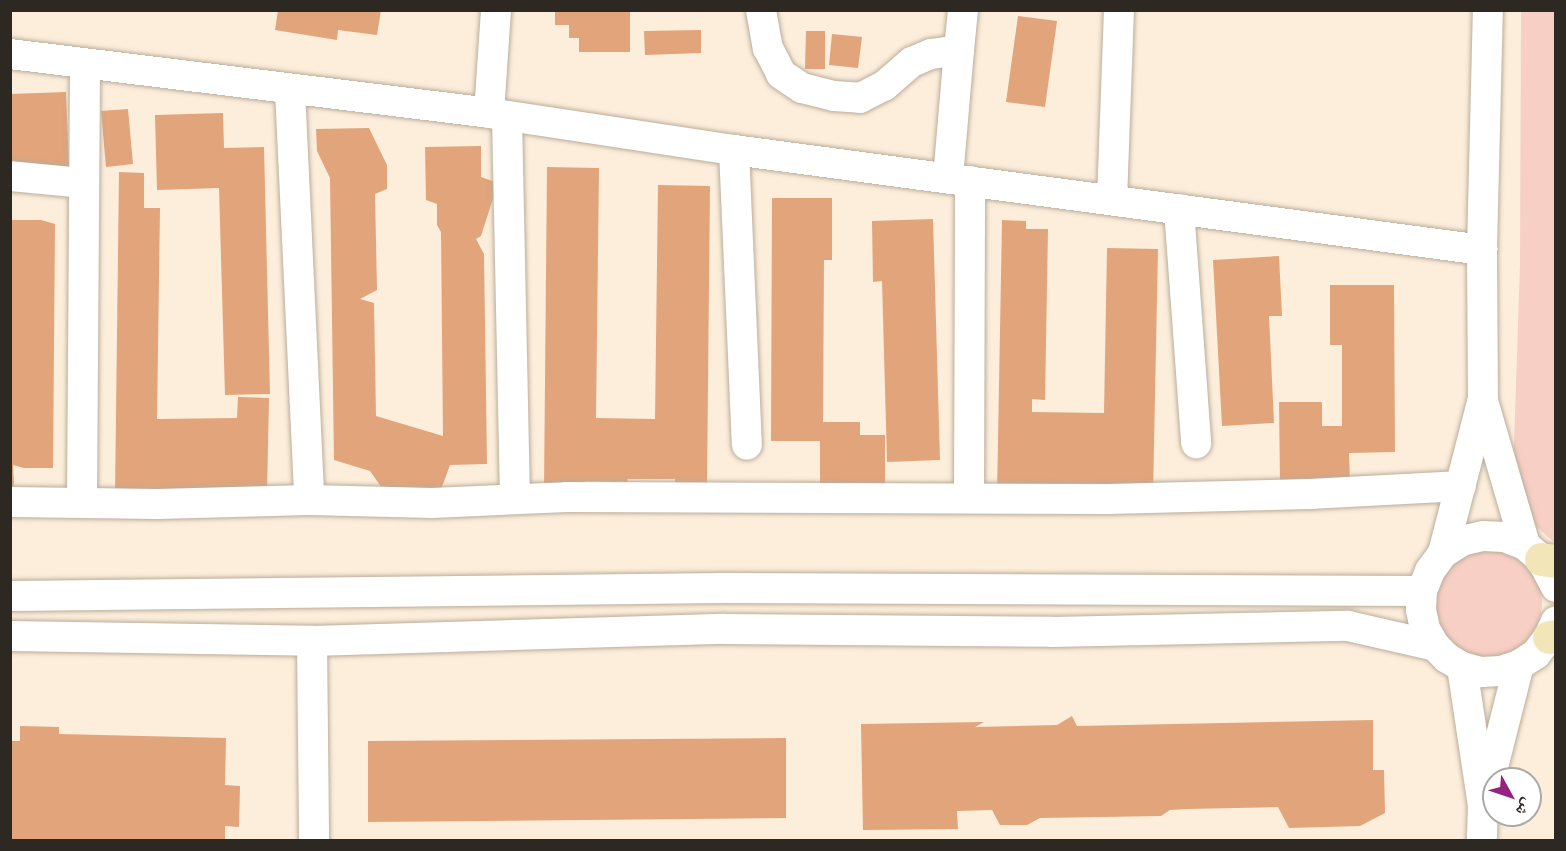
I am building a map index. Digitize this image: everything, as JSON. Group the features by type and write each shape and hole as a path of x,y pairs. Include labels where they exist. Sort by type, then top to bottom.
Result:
{"street":[{"path":"496,10 498,115 515,499"},
{"path":"761,10 768,48 781,74 802,87 834,96 860,98 884,86 912,62 931,54 959,50"},
{"path":"963,10 959,50 959,180 969,498"},
{"path":"1112,200 1119,10"},
{"path":"1488,10 1482,250 1483,398 1443,553 1430,571 1422,591 1421,610 1425,629 1435,646 1447,658 1462,667 1481,672 1501,671 1519,665 1536,654 1553,632"},
{"path":"10,54 498,115 734,150 1482,250"},
{"path":"82,502 85,64"},
{"path":"290,90 309,500"},
{"path":"734,150 747,445"},
{"path":"10,176 83,183"},
{"path":"1179,209 1196,443"},
{"path":"1483,398 1544,563"},
{"path":"10,502 158,504 309,500 432,503 515,499 1230,497 1461,486"},
{"path":"1443,553 1462,541 1483,536 1504,537 1544,563"},
{"path":"10,596 725,588 1422,591"},
{"path":"10,636 312,641 724,629 1052,632 1348,626 1435,646"},
{"path":"312,641 314,840"},
{"path":"1493,767 1519,665"},
{"path":"1462,667 1482,799"}],"shaded area":[{"path":"1521,11 1555,11 1555,543 1512,505 1520,265"},
{"path":"1488,549 1509,553 1526,565 1538,582 1542,603 1538,624 1526,641 1509,653 1488,657 1467,653 1450,641 1438,624 1434,603 1438,582 1450,565 1467,553"}],"building":[{"path":"278,10 381,10 377,35 338,30 337,40 275,30"},
{"path":"555,10 630,10 630,52 579,52 579,38 569,38 569,25 555,25"},
{"path":"1018,16 1057,21 1045,107 1006,102"},
{"path":"701,30 701,53 645,55 644,31"},
{"path":"806,31 825,31 825,69 805,69"},
{"path":"832,34 862,37 858,68 829,65"},
{"path":"66,92 69,167 10,169 10,94"},
{"path":"128,109 133,164 106,167 101,111"},
{"path":"223,113 224,148 264,147 270,394 225,395 219,188 157,190 155,115"},
{"path":"369,128 387,165 387,189 375,194 377,290 360,299 374,303 376,416 443,436 441,232 437,225 437,204 426,200 425,147 481,146 481,177 498,183 481,236 476,239 484,254 487,464 450,465 439,495 387,495 370,471 334,460 330,178 317,151 316,129"},
{"path":"547,167 599,168 596,418 655,419 658,185 710,186 707,484 675,484 675,479 627,479 628,482 585,481 585,489 544,488"},
{"path":"119,172 144,173 144,208 160,208 157,419 237,418 238,397 269,398 267,493 115,496"},
{"path":"772,198 832,198 832,260 824,260 823,422 860,422 860,435 885,435 885,485 820,486 820,441 771,441"},
{"path":"933,219 940,460 887,462 882,281 873,282 872,221"},
{"path":"10,220 41,220 55,224 53,468 24,468 13,465 14,484 11,495"},
{"path":"1002,220 1026,221 1026,229 1048,229 1045,400 1032,399 1032,412 1104,413 1107,248 1158,249 1153,495 997,496"},
{"path":"1279,256 1282,316 1269,316 1274,423 1222,426 1213,260"},
{"path":"1330,285 1394,285 1395,452 1349,453 1350,482 1280,483 1279,402 1322,402 1322,426 1342,426 1342,345 1330,345"},
{"path":"1072,716 1077,726 1373,720 1373,770 1384,770 1385,813 1360,826 1289,828 1278,807 1170,810 1161,816 1040,818 1027,825 1000,825 992,810 957,811 958,829 863,830 861,724 984,722 975,727 1057,725"},
{"path":"20,726 59,727 59,734 226,738 225,785 240,786 239,827 225,826 225,840 10,840 10,741 20,741"},
{"path":"786,738 786,818 368,822 368,741"}]}
